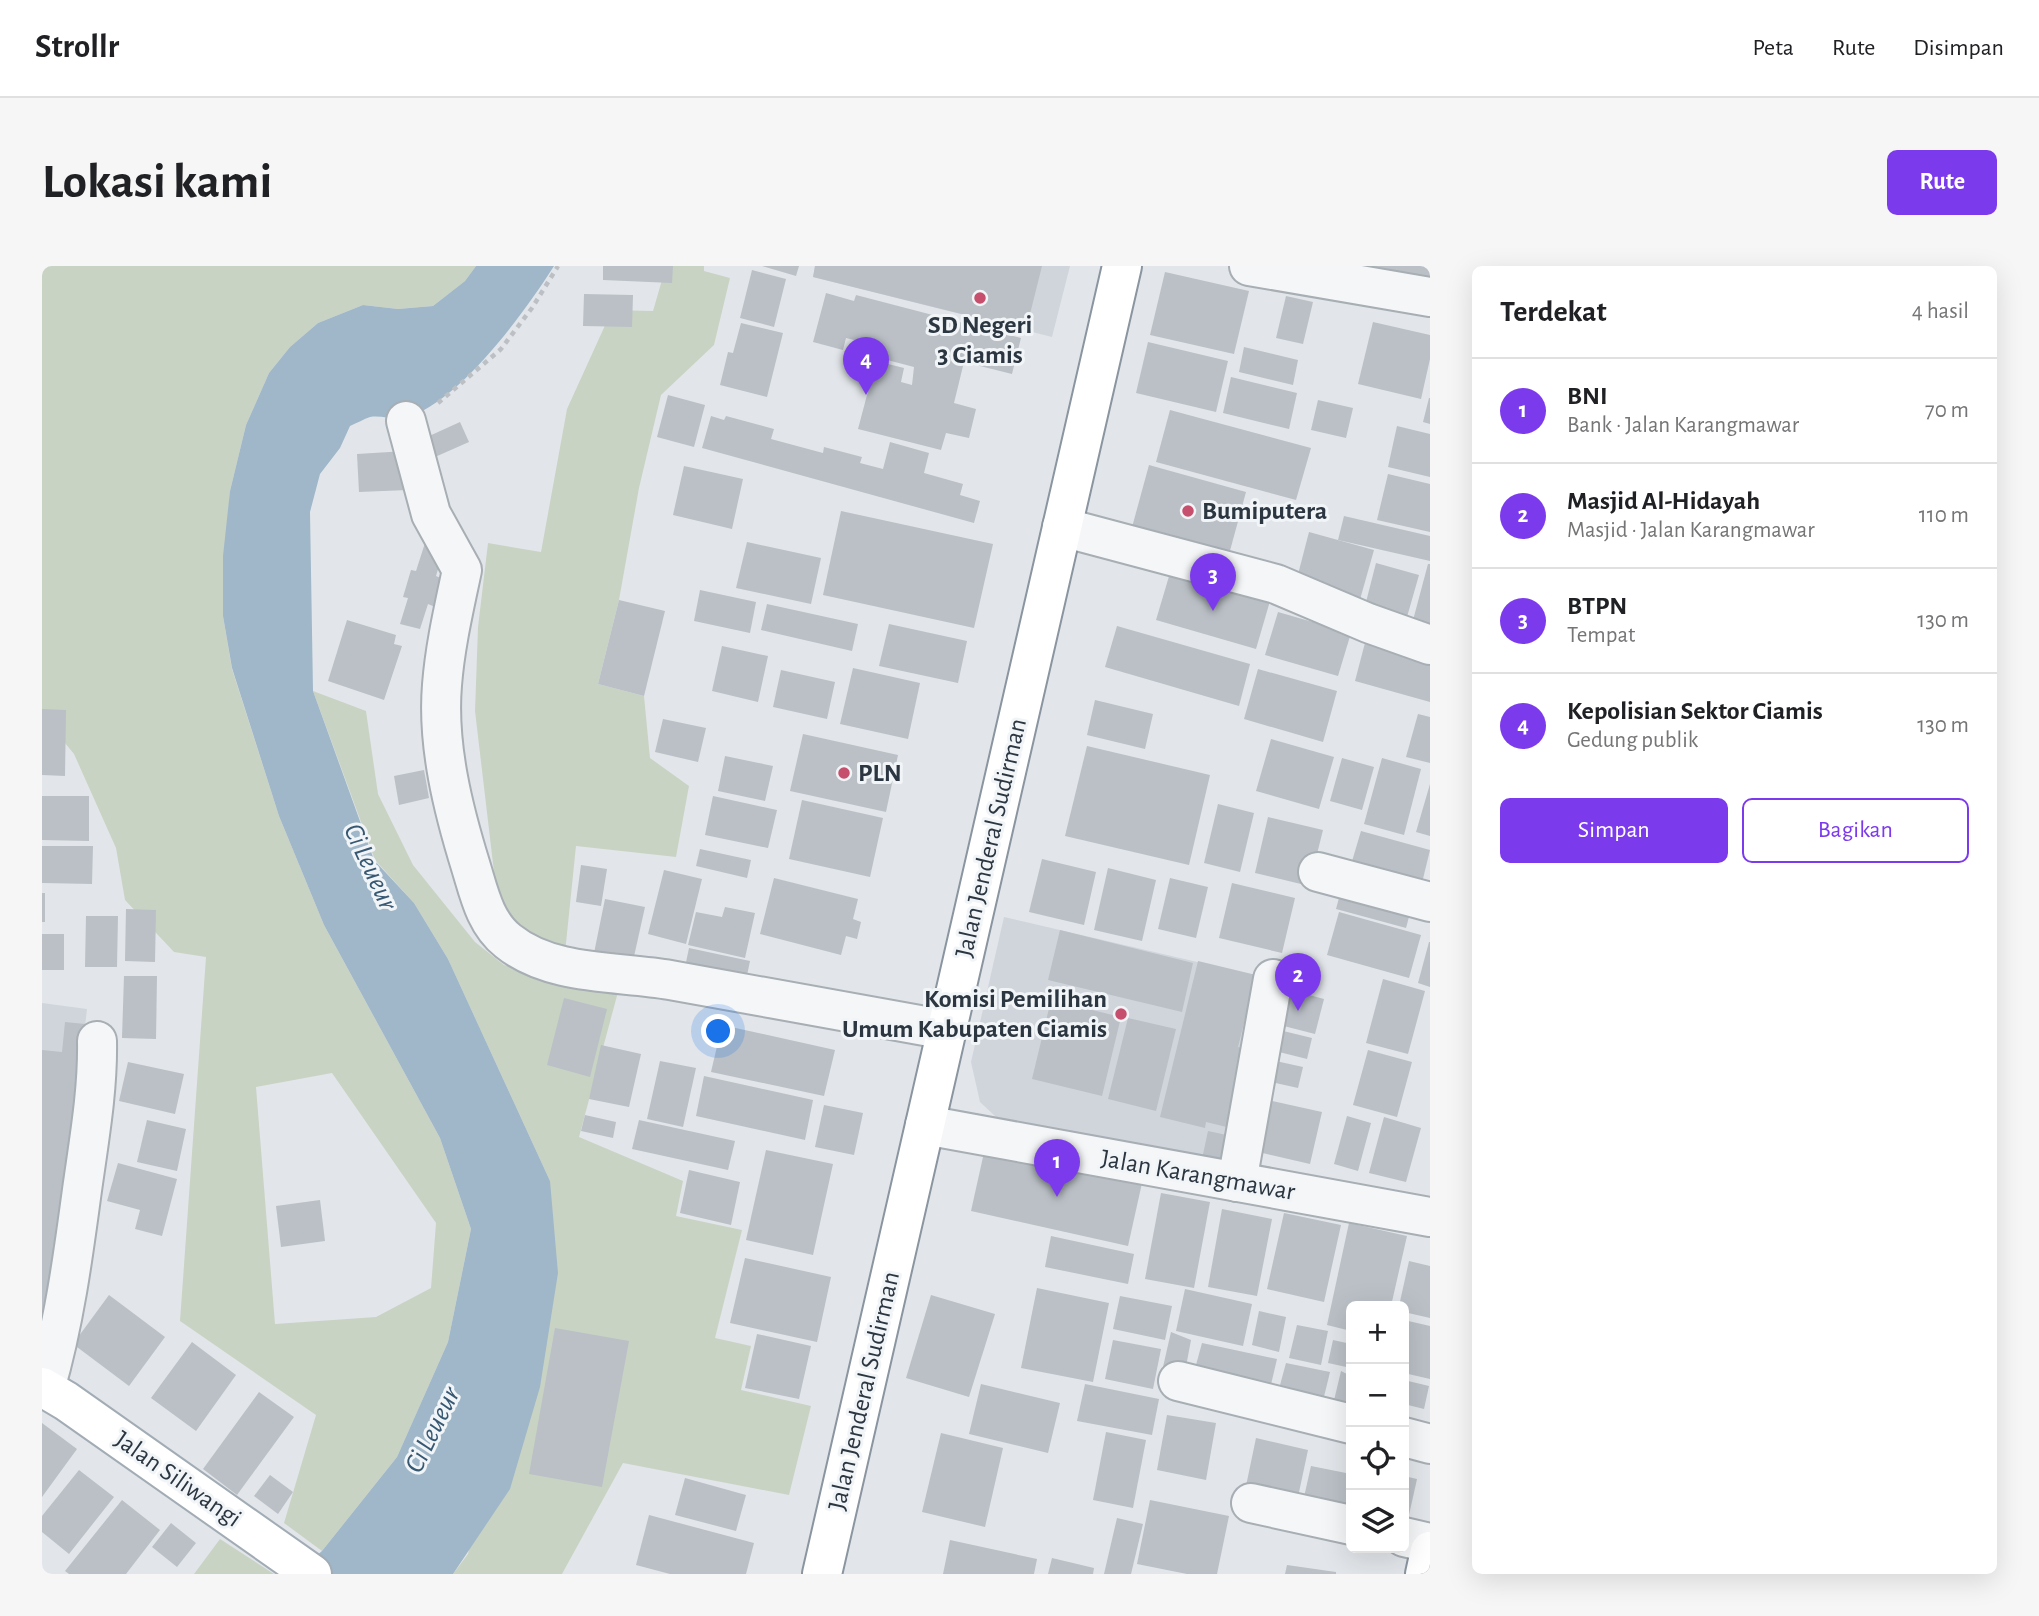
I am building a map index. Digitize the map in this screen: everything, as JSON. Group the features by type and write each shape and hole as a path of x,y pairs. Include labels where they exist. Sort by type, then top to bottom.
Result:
{"main road":[{"name":"Jalan Jenderal Sudirman","path":"822,1574 1122,266"},
{"name":"Jalan Siliwangi","path":"44,1388 312,1574"},
{"path":"1424,1574 1430,1551"}],"street":[{"path":"1249,266 1430,296"},
{"path":"406,421 431,514 462,570 447,639 441,688 445,756 456,820 486,916 505,940 527,954 556,965 667,980 947,1030"},
{"path":"1062,527 1276,584 1343,613 1430,645"},
{"path":"1318,872 1430,902"},
{"path":"1237,1182 1273,979"},
{"path":"44,1388 60,1336 74,1245 91,1124 97,1041"},
{"name":"Jalan Karangmawar","path":"925,1125 1430,1217"},
{"path":"1178,1381 1346,1423"},
{"path":"1409,1438 1430,1444"},
{"path":"1251,1503 1346,1524"},
{"path":"1409,1538 1430,1543"}],"path":[{"path":"406,421 439,403 501,349 558,266"}],"shaded area":[{"name":"SD Negeri 3 Ciamis","path":"815,266 1070,266 1052,337 813,277"},
{"name":"Komisi Pemilihan Umum Kabupaten Ciamis","path":"1004,917 1266,978 1230,1165 996,1117 980,1102 971,1062"},
{"path":"42,1003 87,1009 45,1364 42,1363"}],"green space":[{"path":"42,266 476,266 465,281 433,306 398,309 363,305 318,323 290,347 269,373 246,425 230,491 223,616 232,669 279,816 324,925 440,1138 471,1229 448,1342 397,1457 322,1551 284,1523 316,1415 180,1321 206,957 174,952 125,900 116,848 74,754 42,715","holes":["332,1073 436,1223 431,1288 376,1317 275,1324 256,1087"]},
{"path":"666,266 704,266 704,271 730,278 714,345 661,395 639,488 619,600 598,684 644,696 650,758 689,786 676,857 576,846 565,953 511,926 496,889 475,711 478,627 488,543 541,552 567,409 612,310 653,311"},
{"path":"313,691 366,711 378,794 413,865 475,942 504,965 618,992 579,1137 683,1181 676,1216 742,1230 715,1338 751,1346 741,1390 811,1406 789,1495 623,1463 562,1574 453,1574 468,1554 550,1181 448,959 414,903 375,860"},
{"path":"220,1539 274,1574 194,1574"}],"water":[{"name":"Ci Leueur","path":"476,266 554,266 508,331 467,377 424,410 403,418 370,417 350,426 340,448 320,474 310,512 313,691 374,860 414,903 448,959 550,1181 558,1273 540,1387 510,1489 453,1574 296,1574 322,1551 397,1457 448,1342 471,1229 440,1138 324,925 279,816 232,668 223,616 223,556 230,491 246,425 269,373 290,347 318,323 363,305 398,309 433,306 465,281"}],"building":[{"path":"603,266 673,266 672,283 603,280"},
{"path":"762,266 799,266 796,276"},
{"name":"SD Negeri 3 Ciamis","path":"815,266 1042,266 1026,330 813,277"},
{"path":"1357,266 1430,266 1430,284"},
{"path":"752,270 786,279 774,327 740,318"},
{"path":"1165,272 1249,291 1234,354 1150,335"},
{"path":"826,293 854,301 856,295 1021,338 1012,374 964,362 954,403 976,409 969,438 946,433 941,450 858,429 876,361 904,368 901,382 912,385 914,367 872,356 875,345 846,338 843,350 813,342"},
{"path":"584,294 633,295 632,327 583,326"},
{"path":"1286,296 1313,302 1303,344 1276,338"},
{"path":"1373,322 1430,335 1430,359 1421,399 1358,384"},
{"path":"741,323 783,333 767,397 720,385 728,352 733,353"},
{"path":"1148,342 1228,361 1216,412 1136,393"},
{"path":"1244,347 1298,360 1293,385 1239,372"},
{"path":"1231,377 1297,393 1289,429 1223,413"},
{"path":"668,395 705,405 694,447 657,437"},
{"path":"1430,398 1430,424 1423,422"},
{"path":"1318,400 1353,408 1346,438 1311,430"},
{"path":"1170,410 1311,448 1296,500 1156,462"},
{"path":"711,416 724,420 726,416 774,429 771,439 823,453 824,447 862,457 860,463 883,469 890,442 929,453 924,473 963,484 960,495 980,501 974,523 702,448"},
{"path":"460,422 469,442 435,457 427,437"},
{"path":"1397,426 1430,434 1430,477 1388,467"},
{"path":"406,451 408,490 359,492 357,454"},
{"name":"Bumiputera","path":"1149,465 1246,492 1228,558 1131,531"},
{"path":"684,466 743,479 732,529 673,515"},
{"path":"1388,474 1430,484 1430,532 1377,520"},
{"path":"841,511 993,544 974,628 823,595"},
{"path":"1344,516 1430,536 1430,561 1338,540"},
{"path":"1309,532 1374,550 1359,603 1295,586"},
{"path":"747,542 821,558 811,604 736,588"},
{"path":"425,543 444,549 436,576 443,579 435,607 428,604 420,629 400,624 408,598 403,597 411,570 416,571"},
{"path":"1376,563 1419,575 1407,617 1365,606"},
{"path":"1430,564 1430,629 1412,624"},
{"path":"1170,573 1270,601 1256,649 1156,620"},
{"path":"700,590 756,602 750,633 694,621"},
{"path":"619,600 665,611 644,696 598,684"},
{"path":"767,604 858,624 852,651 761,630"},
{"path":"1278,612 1351,633 1338,676 1265,655"},
{"path":"347,620 396,635 394,644 402,646 384,700 328,681"},
{"path":"889,624 967,641 958,683 879,666"},
{"path":"1117,626 1250,664 1239,706 1105,667"},
{"path":"1366,639 1430,656 1430,702 1355,681"},
{"path":"722,646 768,656 758,702 712,691"},
{"path":"853,668 920,683 908,739 840,724"},
{"path":"1258,669 1337,691 1323,742 1244,719"},
{"path":"781,670 835,682 827,719 773,707"},
{"path":"1095,700 1153,714 1145,749 1087,735"},
{"path":"42,709 66,710 65,776 42,775"},
{"path":"1418,714 1430,717 1430,763 1406,757"},
{"path":"663,719 706,728 698,762 655,752"},
{"name":"PLN","path":"803,734 898,755 886,812 790,791"},
{"path":"1271,739 1334,757 1319,809 1256,791"},
{"path":"1087,746 1210,775 1189,865 1065,836"},
{"path":"725,756 773,766 765,801 718,791"},
{"path":"1342,758 1374,767 1362,810 1330,801"},
{"path":"1382,758 1421,769 1404,835 1364,824"},
{"path":"424,770 429,798 399,805 394,776"},
{"path":"1430,784 1430,836 1416,832"},
{"path":"42,796 89,796 89,841 42,840"},
{"path":"713,796 777,810 768,848 705,835"},
{"path":"802,800 883,818 870,877 789,859"},
{"path":"1218,804 1254,813 1240,872 1204,863"},
{"path":"1268,817 1323,830 1309,886 1255,873"},
{"path":"1361,831 1430,850 1421,887 1350,868"},
{"path":"42,846 93,846 92,884 42,883"},
{"path":"700,849 751,860 747,878 696,866"},
{"path":"1042,859 1096,872 1084,925 1029,912"},
{"path":"581,865 607,869 601,906 576,902"},
{"path":"1108,868 1156,880 1142,941 1094,930"},
{"path":"664,870 702,879 686,944 648,934"},
{"path":"774,878 858,899 853,919 861,922 857,939 846,936 841,955 760,934"},
{"path":"1170,878 1208,887 1196,938 1158,929"},
{"path":"1232,883 1295,898 1282,953 1219,938"},
{"path":"1343,883 1413,902 1406,928 1336,909"},
{"path":"42,893 45,893 45,922 42,922"},
{"path":"605,899 645,907 633,961 594,953"},
{"path":"725,907 755,913 745,958 688,945 696,912 722,917"},
{"path":"126,909 156,910 155,962 125,961"},
{"path":"1339,912 1421,935 1409,978 1327,955"},
{"path":"86,916 118,916 117,967 85,967"},
{"path":"1060,930 1193,963 1182,1012 1048,980"},
{"path":"42,934 64,934 64,970 42,970"},
{"path":"1430,942 1430,987 1418,983"},
{"path":"689,948 750,961 745,985 684,972"},
{"path":"1198,961 1256,975 1238,1047 1254,1051 1235,1129 1206,1122 1205,1128 1160,1117"},
{"path":"124,976 157,976 156,1039 122,1038"},
{"path":"1383,979 1425,991 1408,1054 1366,1043"},
{"path":"1280,987 1324,999 1315,1034 1272,1023"},
{"path":"564,998 607,1009 590,1077 547,1065"},
{"path":"1051,1000 1121,1017 1102,1096 1032,1079"},
{"path":"1128,1018 1176,1029 1156,1111 1108,1099"},
{"path":"65,1022 85,1024 49,1333 42,1333 42,1050 62,1052"},
{"path":"722,1025 835,1050 824,1096 711,1072"},
{"path":"1271,1028 1312,1038 1307,1059 1267,1049"},
{"path":"601,1045 641,1054 629,1107 589,1099"},
{"path":"1368,1050 1412,1062 1397,1117 1353,1105"},
{"path":"1267,1059 1303,1067 1298,1088 1262,1080"},
{"path":"660,1061 696,1068 683,1127 647,1119"},
{"path":"128,1062 184,1074 175,1114 119,1101"},
{"path":"704,1076 813,1100 805,1140 696,1116"},
{"path":"1263,1099 1322,1112 1310,1164 1250,1150"},
{"path":"824,1105 863,1113 854,1155 815,1147"},
{"path":"585,1115 616,1122 613,1138 581,1131"},
{"path":"1347,1116 1371,1123 1358,1171 1334,1164"},
{"path":"1384,1117 1421,1128 1406,1182 1369,1173"},
{"path":"147,1120 186,1129 177,1171 137,1162"},
{"path":"639,1120 735,1141 728,1170 632,1149"},
{"path":"1208,1131 1236,1137 1230,1165 1202,1159"},
{"path":"985,1148 1142,1183 1128,1246 971,1211"},
{"path":"766,1150 833,1164 813,1255 746,1240"},
{"path":"118,1163 177,1179 162,1236 135,1229 140,1210 107,1201"},
{"path":"689,1170 740,1182 731,1225 680,1213"},
{"path":"1161,1193 1210,1202 1194,1288 1145,1279"},
{"path":"320,1200 325,1241 281,1247 276,1206"},
{"path":"1222,1209 1272,1219 1257,1296 1208,1287"},
{"path":"1284,1213 1341,1225 1324,1302 1267,1289"},
{"path":"1349,1223 1407,1236 1392,1301 1346,1301 1346,1330 1327,1325"},
{"path":"1051,1236 1134,1254 1128,1284 1045,1267"},
{"path":"745,1258 831,1277 817,1342 730,1323"},
{"path":"1409,1261 1430,1266 1430,1318 1409,1313 1409,1301 1400,1301"},
{"path":"1037,1288 1109,1303 1093,1382 1021,1368"},
{"path":"1185,1289 1252,1304 1243,1346 1176,1331"},
{"path":"109,1295 165,1337 129,1386 73,1344"},
{"path":"931,1295 995,1314 969,1397 906,1378"},
{"path":"1120,1296 1172,1306 1165,1340 1113,1329"},
{"path":"1259,1311 1286,1317 1279,1352 1252,1345"},
{"path":"1409,1321 1430,1326 1430,1379 1409,1374"},
{"path":"1297,1325 1328,1331 1321,1365 1289,1358"},
{"path":"555,1328 629,1341 602,1487 529,1474"},
{"path":"1171,1332 1191,1340 1185,1372 1163,1367"},
{"path":"757,1334 811,1346 799,1399 745,1388"},
{"path":"1113,1340 1161,1349 1153,1389 1105,1379"},
{"path":"1333,1340 1346,1343 1346,1367 1328,1363"},
{"path":"192,1342 236,1375 196,1431 151,1398"},
{"path":"1202,1343 1277,1359 1269,1393 1193,1376"},
{"path":"1286,1363 1330,1372 1321,1409 1276,1400"},
{"path":"1341,1371 1346,1374 1346,1416 1331,1413"},
{"path":"1409,1381 1429,1386 1424,1409 1409,1405"},
{"path":"981,1384 1060,1403 1048,1453 969,1434"},
{"path":"1085,1384 1159,1399 1152,1435 1077,1421"},
{"path":"259,1392 294,1417 237,1495 203,1469"},
{"path":"1167,1415 1216,1423 1206,1480 1157,1470"},
{"path":"42,1423 77,1449 42,1497"},
{"path":"1106,1432 1146,1440 1133,1508 1093,1500"},
{"path":"941,1433 1003,1448 985,1527 922,1512"},
{"path":"1256,1438 1308,1450 1298,1497 1246,1486"},
{"path":"1311,1466 1346,1473 1346,1516 1302,1506"},
{"path":"79,1470 114,1497 69,1554 42,1532 42,1516"},
{"path":"270,1475 293,1492 278,1514 254,1496"},
{"path":"1409,1477 1417,1479 1409,1515"},
{"path":"685,1478 746,1495 736,1531 675,1515"},
{"path":"122,1500 160,1530 126,1574 69,1574 65,1571"},
{"path":"1150,1500 1229,1516 1217,1574 1187,1574 1137,1564"},
{"path":"649,1515 754,1543 746,1574 670,1574 636,1565"},
{"path":"1117,1518 1143,1524 1131,1574 1104,1574"},
{"path":"171,1523 196,1543 177,1567 152,1547"},
{"path":"950,1540 1037,1559 1034,1574 943,1574"},
{"path":"1052,1558 1094,1568 1093,1574 1048,1574"},
{"path":"1287,1565 1336,1572 1336,1574 1285,1574"}],"place":[{"name":"SD Negeri 3 Ciamis","path":"980,298"},
{"name":"Kepolisian Sektor Ciamis","path":"866,395"},
{"name":"Bumiputera","path":"1188,511"},
{"name":"BTPN","path":"1213,611"},
{"name":"PLN","path":"844,773"},
{"name":"Masjid Al-Hidayah","path":"1298,1011"},
{"name":"Komisi Pemilihan Umum Kabupaten Ciamis","path":"1121,1014"},
{"name":"BNI","path":"1057,1197"}]}
